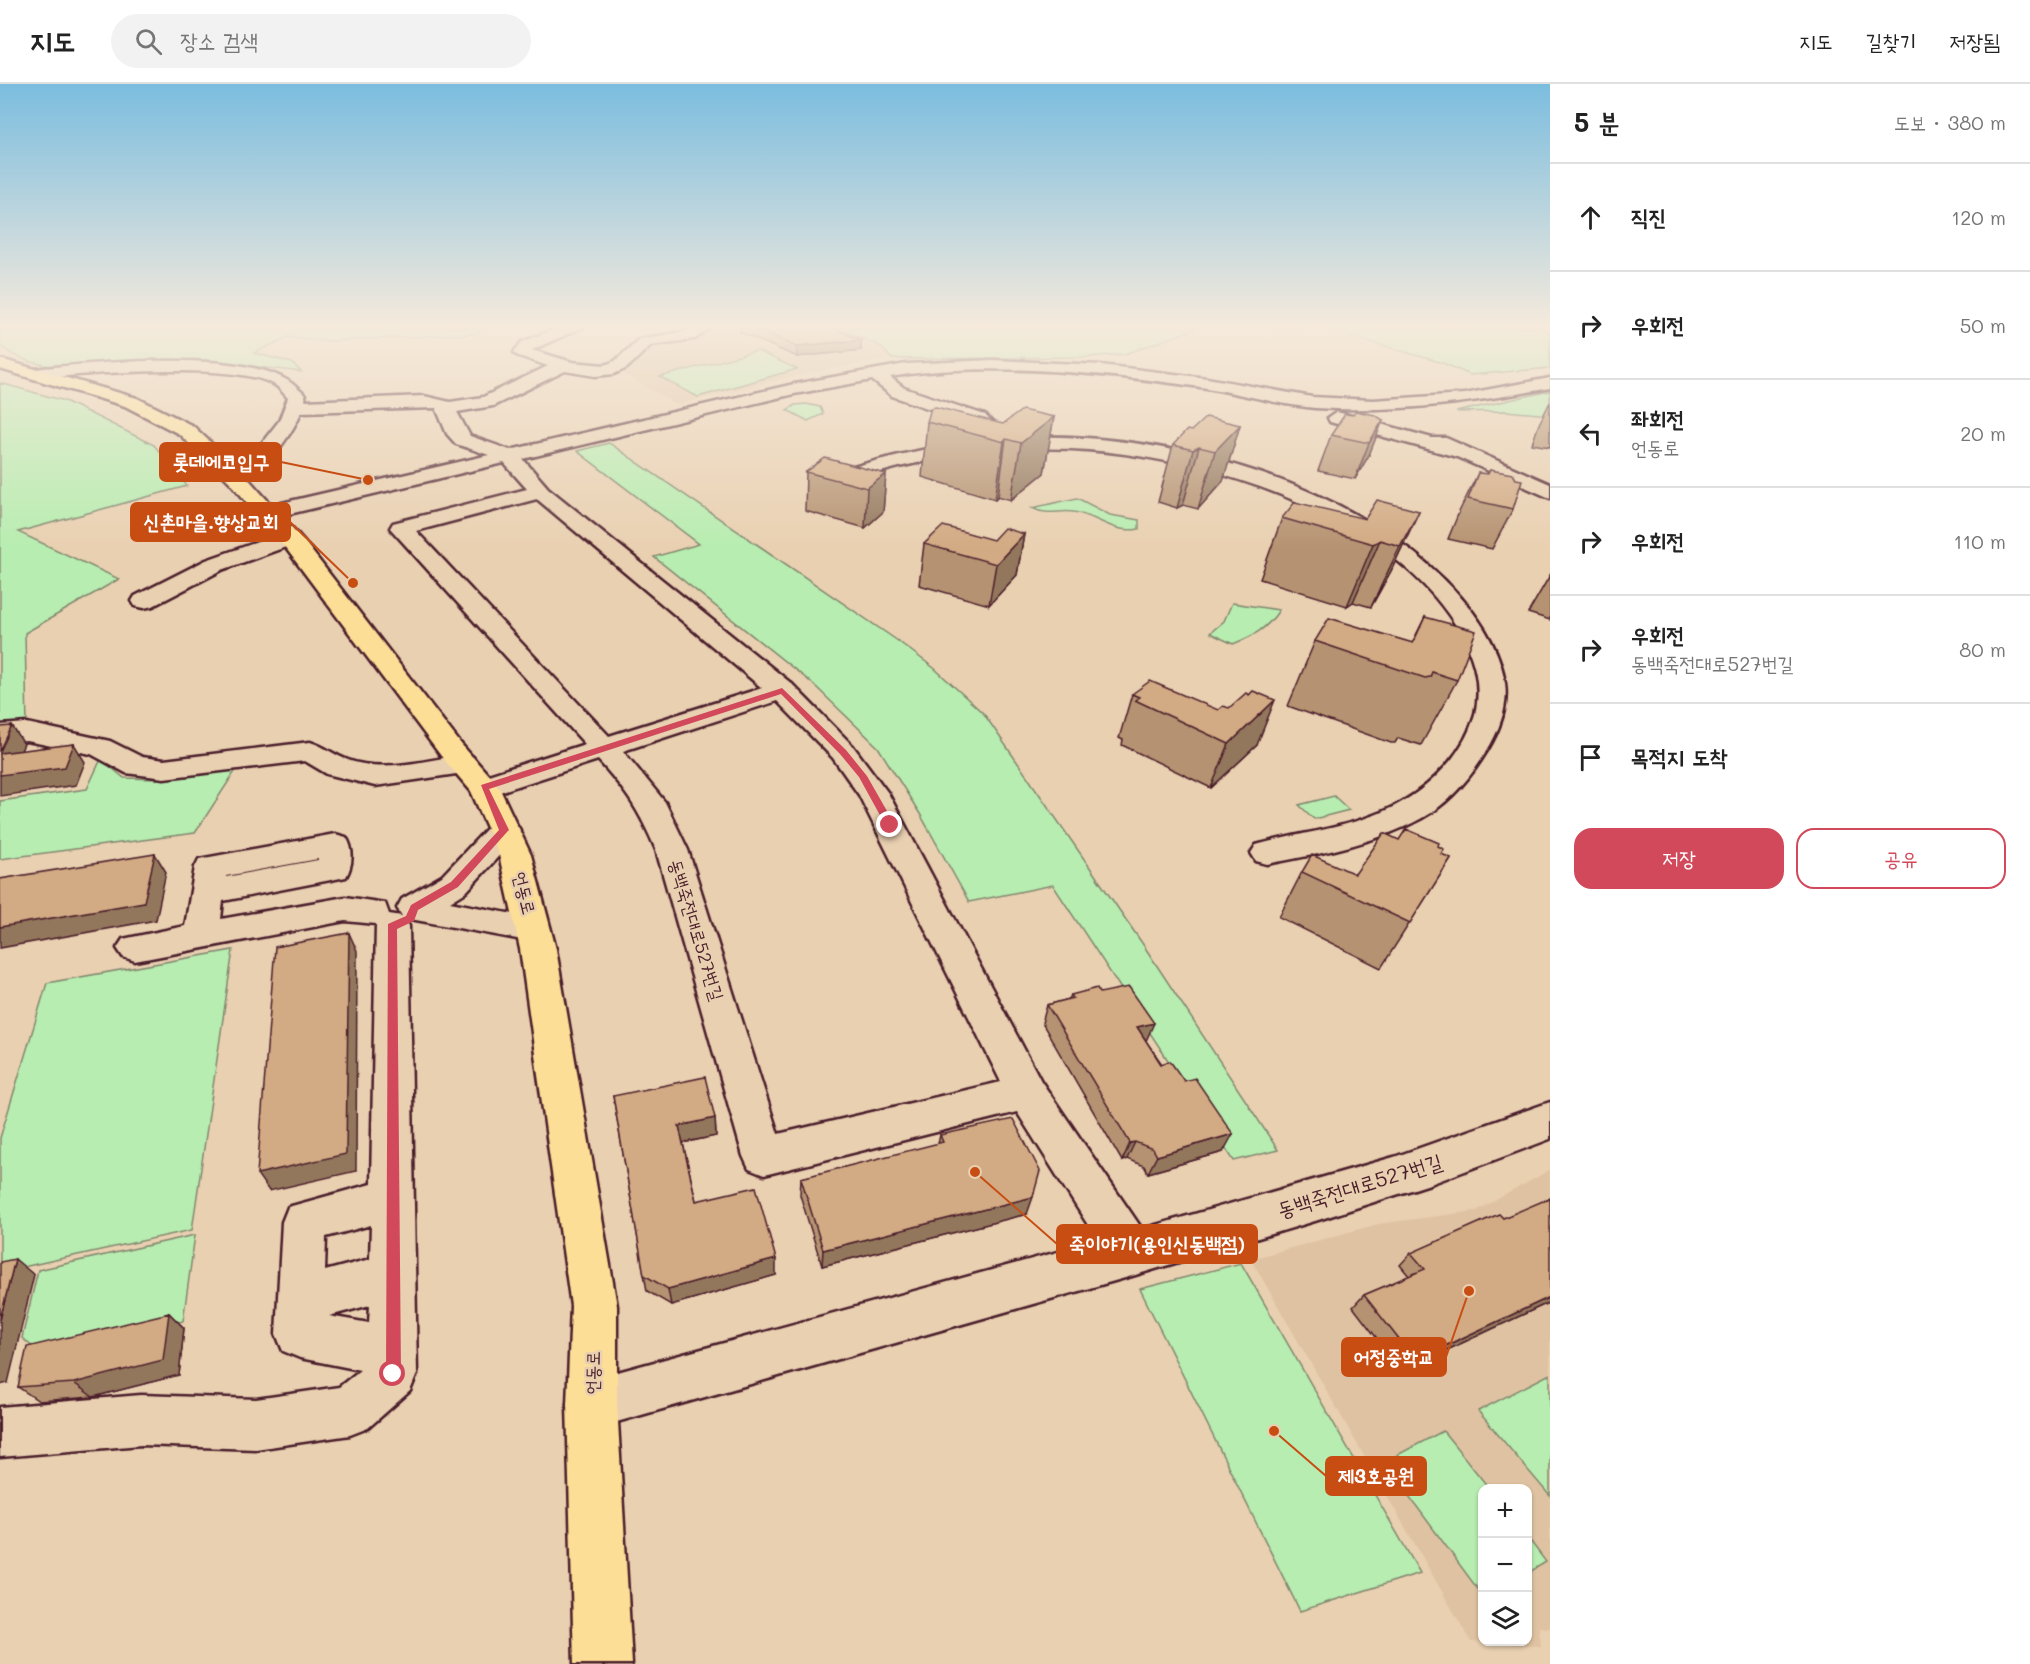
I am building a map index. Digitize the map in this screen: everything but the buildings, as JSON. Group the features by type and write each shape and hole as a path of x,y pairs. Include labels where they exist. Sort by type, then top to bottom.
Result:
{"main road":[{"name":"언동로","path":"127,401 157,413 186,430 236,477 278,525 474,775 515,855 533,929 594,1306 592,1404 603,1664"}],"street":[{"path":"236,477 250,471 297,407 297,401"},
{"path":"297,407 424,401 441,403 446,408 451,429 470,446 509,457 541,492 782,690 825,731 873,793 1027,1093 1132,1254"},
{"path":"446,408 490,401"},
{"path":"144,601 180,578 219,561 278,525 509,457 753,401"},
{"path":"924,401 978,419 986,424 1002,443"},
{"path":"1276,401 1459,452"},
{"path":"1305,401 1373,405 1421,401"},
{"path":"1459,452 1442,433 1438,419 1456,406 1474,401"},
{"path":"1373,405 1389,418 1550,492"},
{"path":"822,483 902,458 1002,443 1061,442 1125,448 1194,462 1281,489 1341,516 1401,553 1436,584 1468,626 1488,668 1491,700 1481,733 1449,783 1432,797 1390,820 1314,844 1267,853"},
{"name":"동백죽전대로527번길","path":"541,492 401,528 603,746 654,809 672,850 764,1156 1027,1093"},
{"path":"0,734 27,732 100,747 136,766 164,769 310,751 337,767 375,776 474,775 603,746 782,690"},
{"path":"393,916 454,884 504,830"},
{"path":"201,936 207,892"},
{"path":"135,948 345,909 393,916 533,929"},
{"path":"0,1432 141,1420 256,1424 350,1410 393,1363 393,916"},
{"name":"동백죽전대로527번길","path":"592,1404 710,1368 1132,1254 1376,1183 1466,1154 1550,1120"},
{"path":"393,1199 304,1221 300,1334 393,1363"},
{"path":"301,1300 393,1276"}],"shaded area":[{"path":"670,401 694,401 677,405"},
{"path":"1550,1170 1550,1628 1539,1627 1541,1646 1532,1645 1532,1484 1478,1484 1478,1642 1471,1642 1251,1259 1378,1224 1476,1211"}],"green space":[{"path":"0,401 64,401 154,445 187,486 18,532 119,579 25,633 27,726 0,726"},
{"path":"1506,401 1550,401 1550,415 1506,411 1456,412"},
{"path":"806,404 820,407 823,414 808,421 787,410 795,405"},
{"path":"609,443 898,641 934,668 984,714 1142,943 1278,1150 1234,1161 1053,885 969,902 920,814 878,747 813,684 654,557 699,544 577,451"},
{"path":"1077,498 1110,515 1139,520 1139,529 1113,527 1074,512 1048,512 1032,508"},
{"path":"1232,603 1279,610 1259,631 1233,644 1210,633 1224,621"},
{"path":"101,759 124,778 159,779 236,770 195,833 0,859 0,801 87,789"},
{"path":"1334,796 1349,810 1314,819 1299,805"},
{"path":"233,950 192,1230 0,1272 0,1138 47,983"},
{"path":"195,1235 183,1321 41,1354 22,1338 38,1270"},
{"path":"1241,1263 1420,1573 1300,1611 1140,1289"},
{"path":"1550,1374 1550,1496 1478,1411"},
{"path":"1443,1431 1486,1484 1478,1484 1478,1590 1384,1462"},
{"path":"1532,1543 1546,1562 1532,1571"}],"place":[{"name":"롯데에코입구","path":"368,480"},
{"name":"신촌마을.향상교회","path":"353,583"},
{"name":"죽이야기(용인신동백점)","path":"975,1172"},
{"name":"어정중학교","path":"1469,1291"},
{"name":"제3호공원","path":"1274,1431"}],"route":[{"path":"393,1374 392,927 399,926 410,918 414,908 454,884 504,830 484,787 603,746 782,690 825,731 843,752 873,793 890,825"}]}
